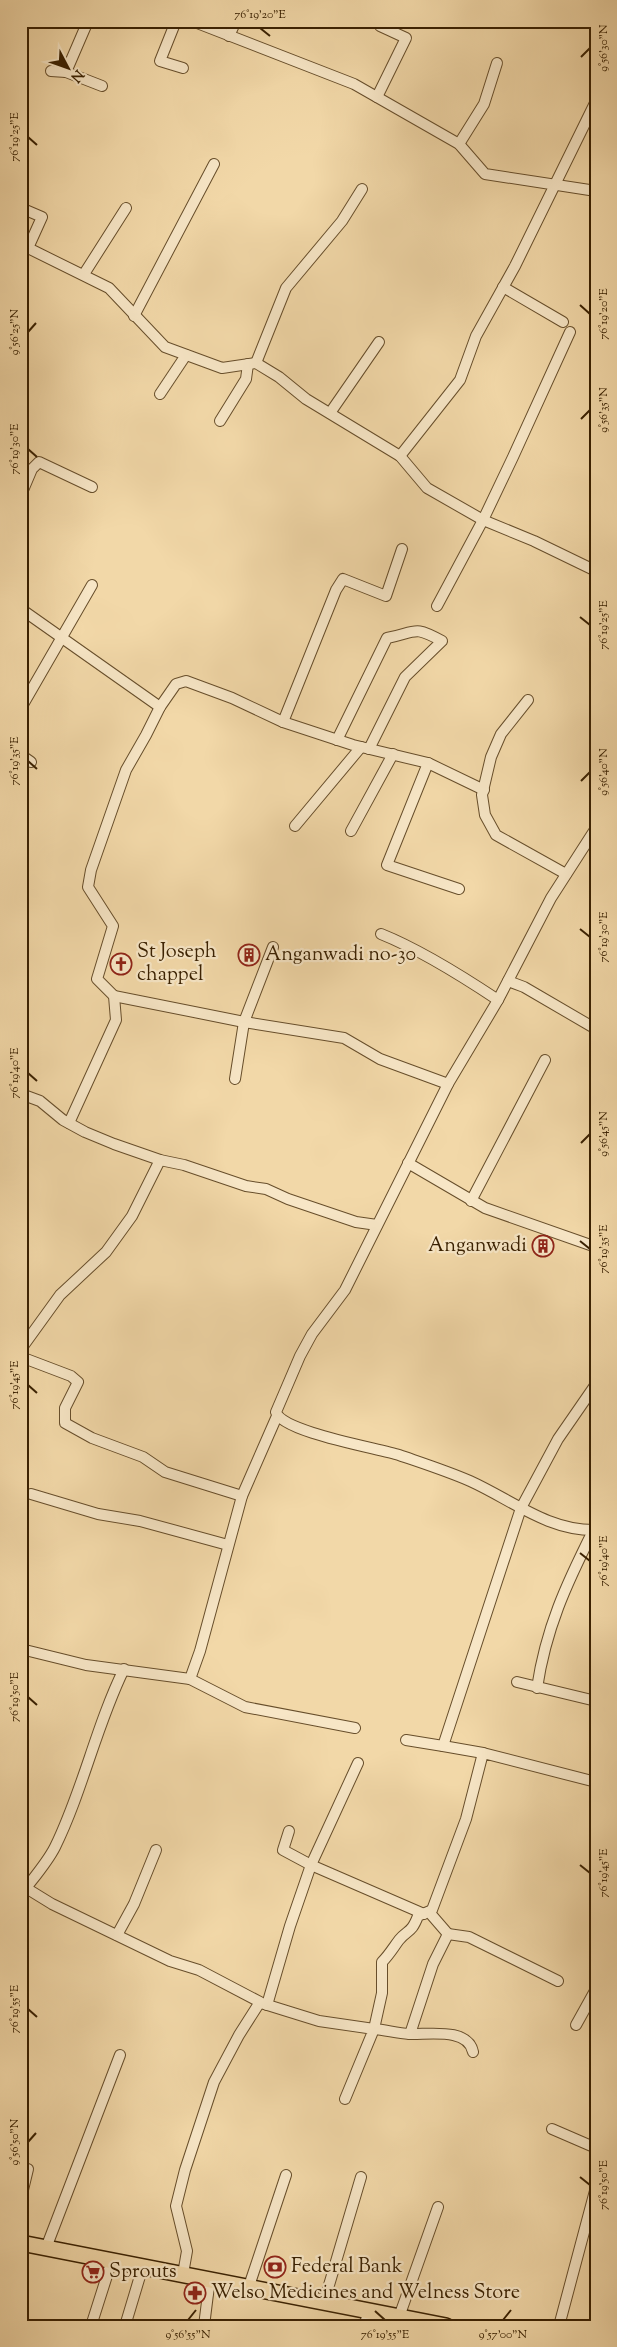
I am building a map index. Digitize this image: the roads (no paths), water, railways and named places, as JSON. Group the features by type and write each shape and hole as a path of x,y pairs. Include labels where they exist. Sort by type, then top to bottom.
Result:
{"highway":[{"path":"21,2243 210,2278 408,2321 446,2326"}],"street":[{"path":"66,72 88,21"},
{"path":"176,21 160,61 183,68"},
{"path":"192,21 354,84 459,144 485,174 596,191"},
{"path":"229,36 236,21"},
{"path":"377,97 406,38 380,26"},
{"path":"459,144 484,104 497,63"},
{"path":"51,71 66,72 102,86"},
{"path":"400,456 460,380 476,336 503,287 596,101"},
{"path":"134,316 214,164"},
{"path":"220,421 246,379 286,288 342,222 362,189"},
{"path":"21,208 42,217 28,248 109,288 165,347 222,368 252,364 280,377 306,399 400,456 427,488 483,520 534,541 596,571"},
{"path":"84,274 126,208"},
{"path":"503,287 563,322"},
{"path":"437,606 483,520 570,332"},
{"path":"330,413 379,342"},
{"path":"160,394 186,355"},
{"path":"21,495 32,469 38,462 92,487"},
{"path":"283,722 336,590 343,579 386,596 402,550"},
{"path":"21,708 92,585"},
{"path":"21,609 160,707"},
{"path":"295,826 365,748 405,677 442,641 424,631 413,630 387,638 337,740"},
{"path":"448,1084 380,1059 344,1038 244,1022 114,996 97,979 113,926 88,887 91,870 126,770 160,707 176,684 186,682 232,698 283,722 337,740 428,763 484,790"},
{"path":"528,700 501,734 491,757 482,795 485,815 496,835 566,874"},
{"path":"351,831 393,754"},
{"path":"21,756 31,762"},
{"path":"428,763 387,865 459,889"},
{"path":"190,1679 200,1651 242,1496 277,1416 277,1405 300,1356 312,1334 345,1290 448,1084 498,1000 551,898 596,828"},
{"path":"381,934 407,945 498,1000"},
{"path":"235,1079 244,1022 273,947"},
{"path":"508,980 524,987 596,1028"},
{"path":"69,1124 116,1020 114,996"},
{"path":"471,1201 545,1060"},
{"path":"21,1094 40,1101 69,1124 114,1144 160,1160 184,1164 246,1186 266,1189 288,1199 356,1222 377,1224"},
{"path":"21,1349 60,1295 106,1252 132,1216 160,1160"},
{"path":"408,1163 471,1201 496,1212 596,1247"},
{"path":"21,1357 71,1376 78,1382 65,1408 65,1423 92,1438 143,1457 165,1472 242,1496"},
{"path":"443,1746 520,1508 558,1439 596,1384"},
{"path":"277,1416 333,1440 397,1455 470,1481 552,1523 594,1530 556,1608 543,1652 537,1688"},
{"path":"31,1494 98,1514 140,1521 228,1545"},
{"path":"21,1649 86,1665 190,1679 245,1707 355,1728"},
{"path":"124,1669 113,1692 81,1784 54,1848 24,1890 170,1960 199,1970 264,2004 319,2021 410,2034 456,2036 470,2044 473,2052"},
{"path":"517,1682 596,1701"},
{"path":"406,1740 483,1753 596,1782"},
{"path":"345,2098 374,2029 382,1994 382,1962 391,1953 400,1939 413,1929 418,1916 427,1913 445,1879 466,1818 483,1753"},
{"path":"183,2274 187,2251 176,2206 185,2170 214,2082 239,2035 264,2004 311,1865 358,1763"},
{"path":"289,1831 283,1850 311,1865 427,1913 448,1934 469,1937 558,1981"},
{"path":"117,1935 134,1904 156,1850"},
{"path":"410,2034 433,1964 448,1934"},
{"path":"576,2025 596,1989"},
{"path":"46,2248 120,2055"},
{"path":"552,2129 596,2148"},
{"path":"21,2198 28,2169"},
{"path":"249,2286 286,2175"},
{"path":"324,2302 361,2178"},
{"path":"558,2326 596,2187"},
{"path":"408,2321 438,2207"},
{"path":"91,2326 112,2260"},
{"path":"125,2326 143,2266"},
{"path":"204,2326 210,2278"},
{"path":"364,2326 369,2311"}],"place":[{"name":"Anganwadi no-30","path":"249,955"},
{"name":"St Joseph chappel","path":"121,964"},
{"name":"Anganwadi","path":"543,1246"},
{"name":"Federal Bank","path":"275,2267"},
{"name":"Sprouts","path":"93,2272"},
{"name":"Welso Medicines and Welness Store","path":"195,2293"}]}
